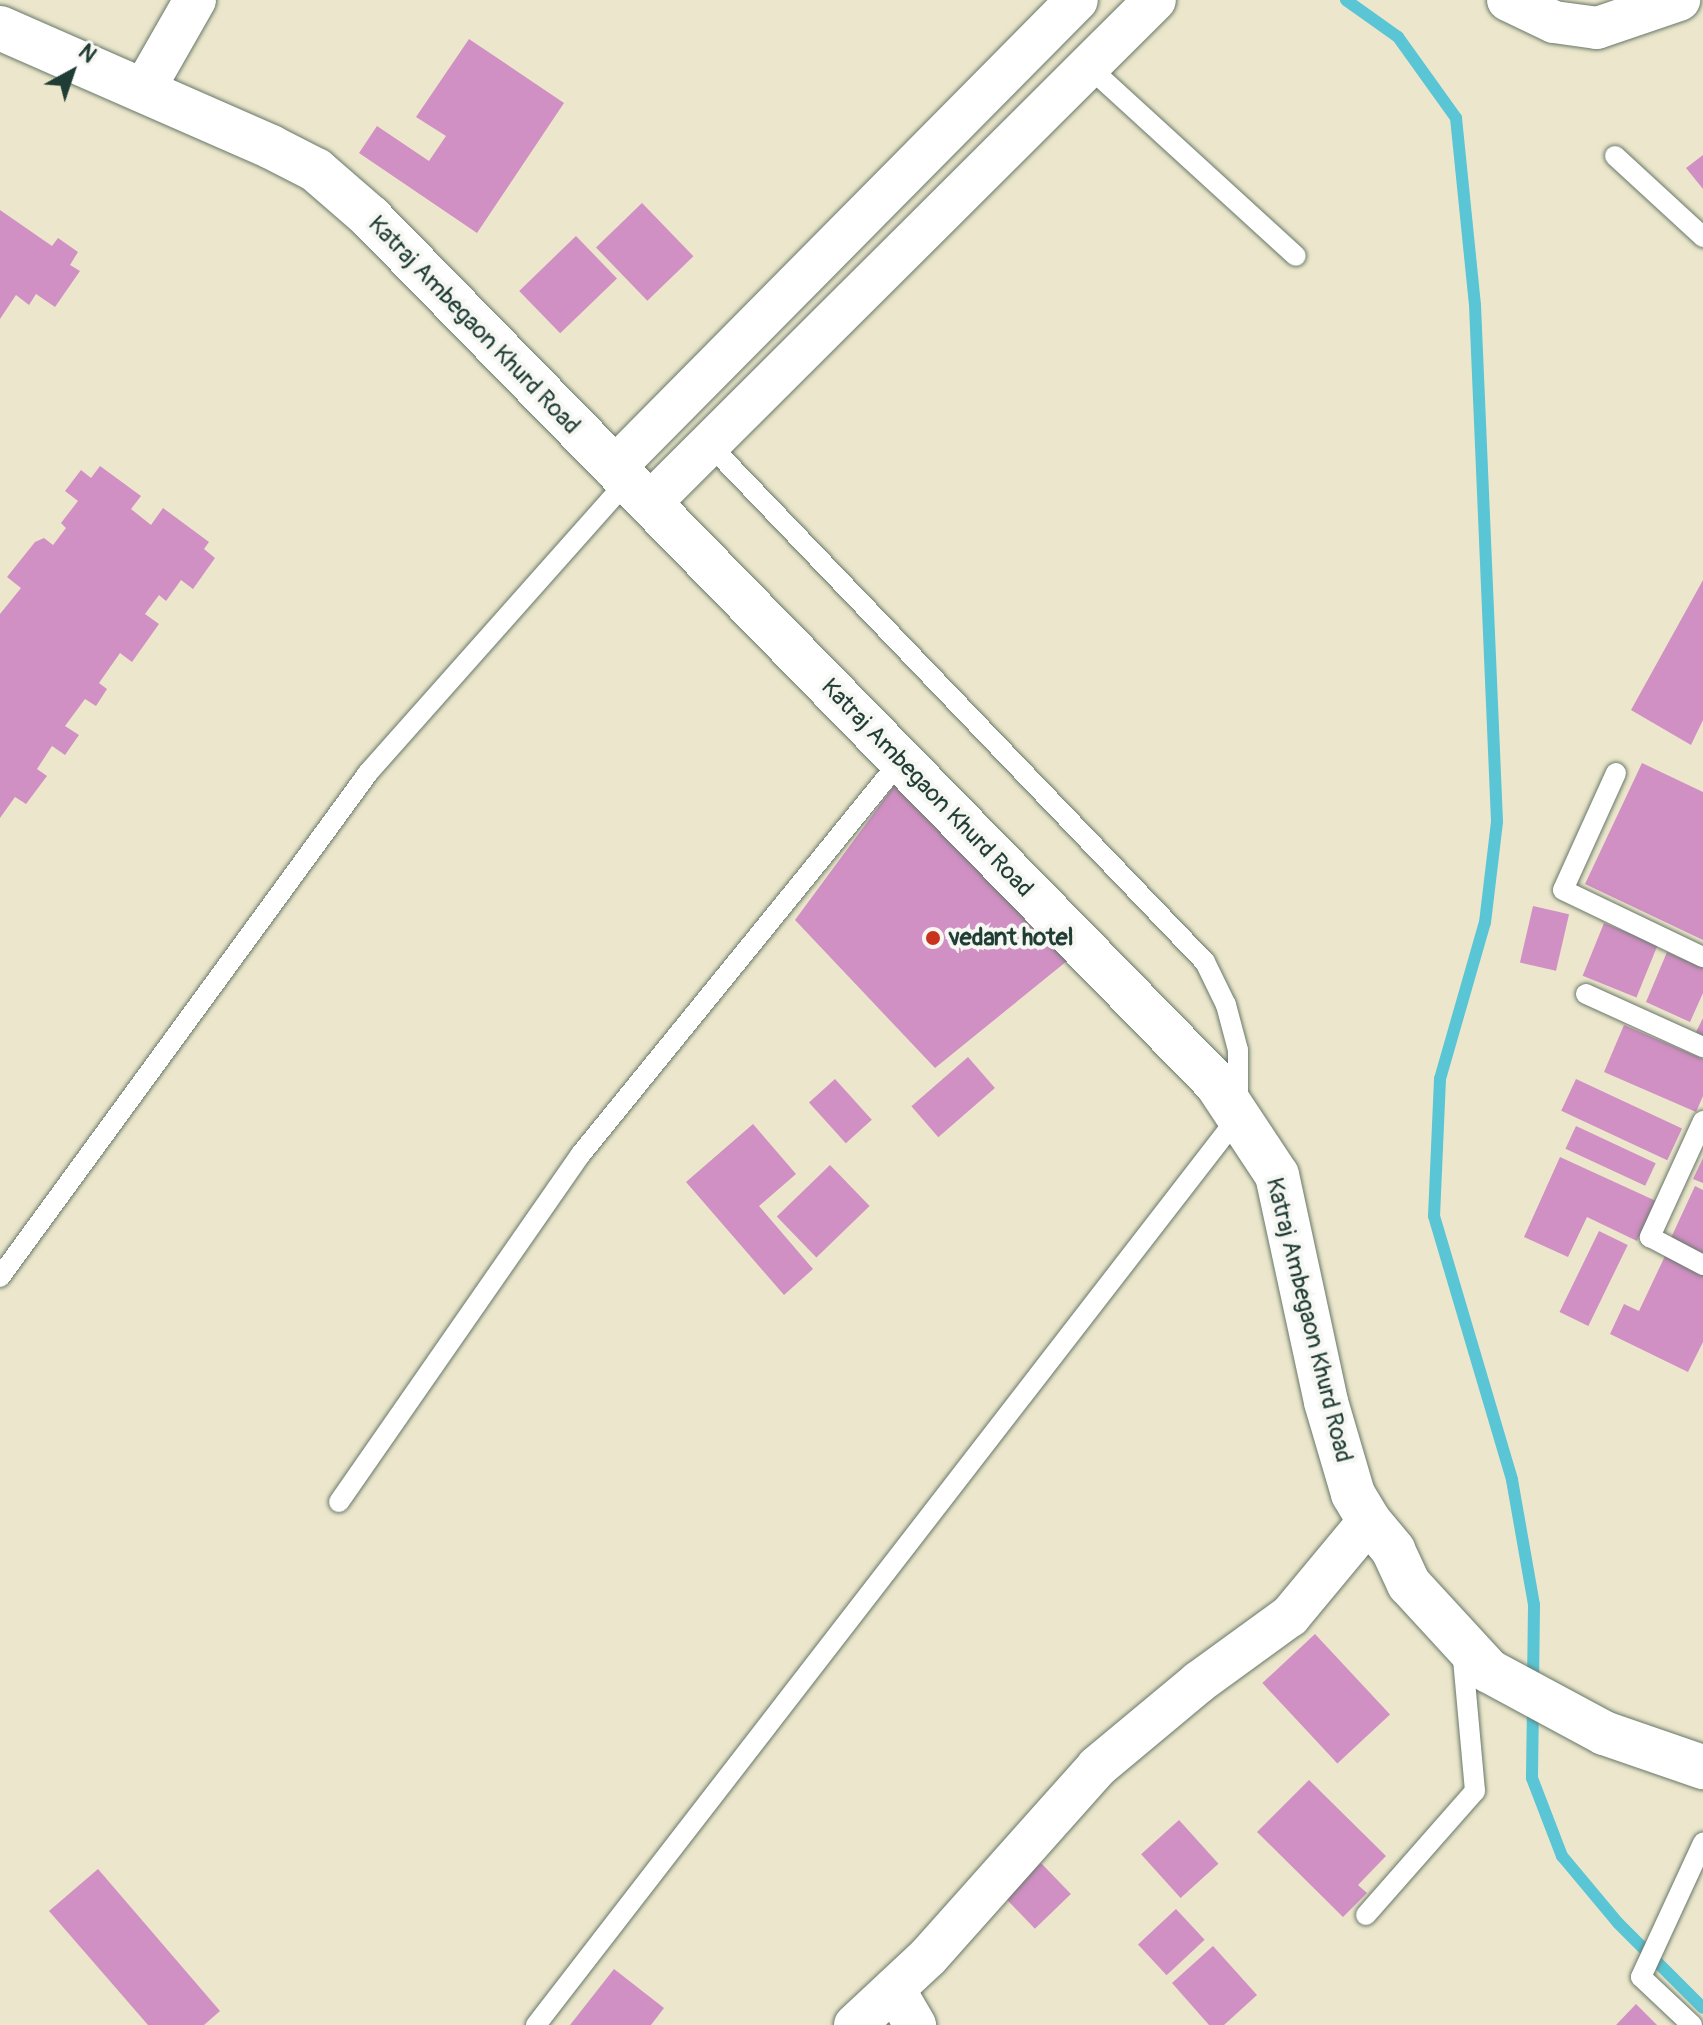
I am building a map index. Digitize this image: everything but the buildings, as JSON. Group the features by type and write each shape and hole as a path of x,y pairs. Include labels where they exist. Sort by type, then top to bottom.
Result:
{"street":[{"path":"143,91 195,0"},
{"path":"630,484 1077,0"},
{"path":"630,484 709,444 1155,0"},
{"path":"1508,0 1554,22 1597,28 1622,22 1679,0"},
{"name":"Katraj Ambegaon Khurd Road","path":"0,28 316,170 370,217 1216,1083 1277,1175 1326,1402 1353,1494 1369,1521 1393,1550 1409,1584 1475,1656 1604,1733 1703,1767"},
{"path":"855,2025 928,1957 1097,1767 1199,1682 1290,1616 1369,1521"},
{"path":"894,1989 915,2025"}],"lane":[{"path":"1089,67 1296,256"},
{"path":"1615,156 1703,237"},
{"path":"536,2025 1238,1117 1238,1050 1226,1005 1205,962 709,444"},
{"path":"0,1277 368,773 630,484"},
{"path":"339,1502 581,1154 901,760"},
{"path":"1616,773 1563,890 1703,957"},
{"path":"1586,994 1703,1047"},
{"path":"1703,1121 1650,1237 1703,1265"},
{"path":"1366,1915 1475,1791 1475,1656"},
{"path":"1692,2025 1641,1977 1703,1843"}],"waterway":[{"path":"1346,0 1398,37 1456,118 1475,305 1497,822 1485,922 1440,1079 1434,1216 1512,1480 1534,1605 1533,1686"},
{"path":"1533,1704 1532,1778 1562,1856 1618,1923 1703,2008"}],"place":[{"name":"vedant hotel","path":"933,938"}]}
